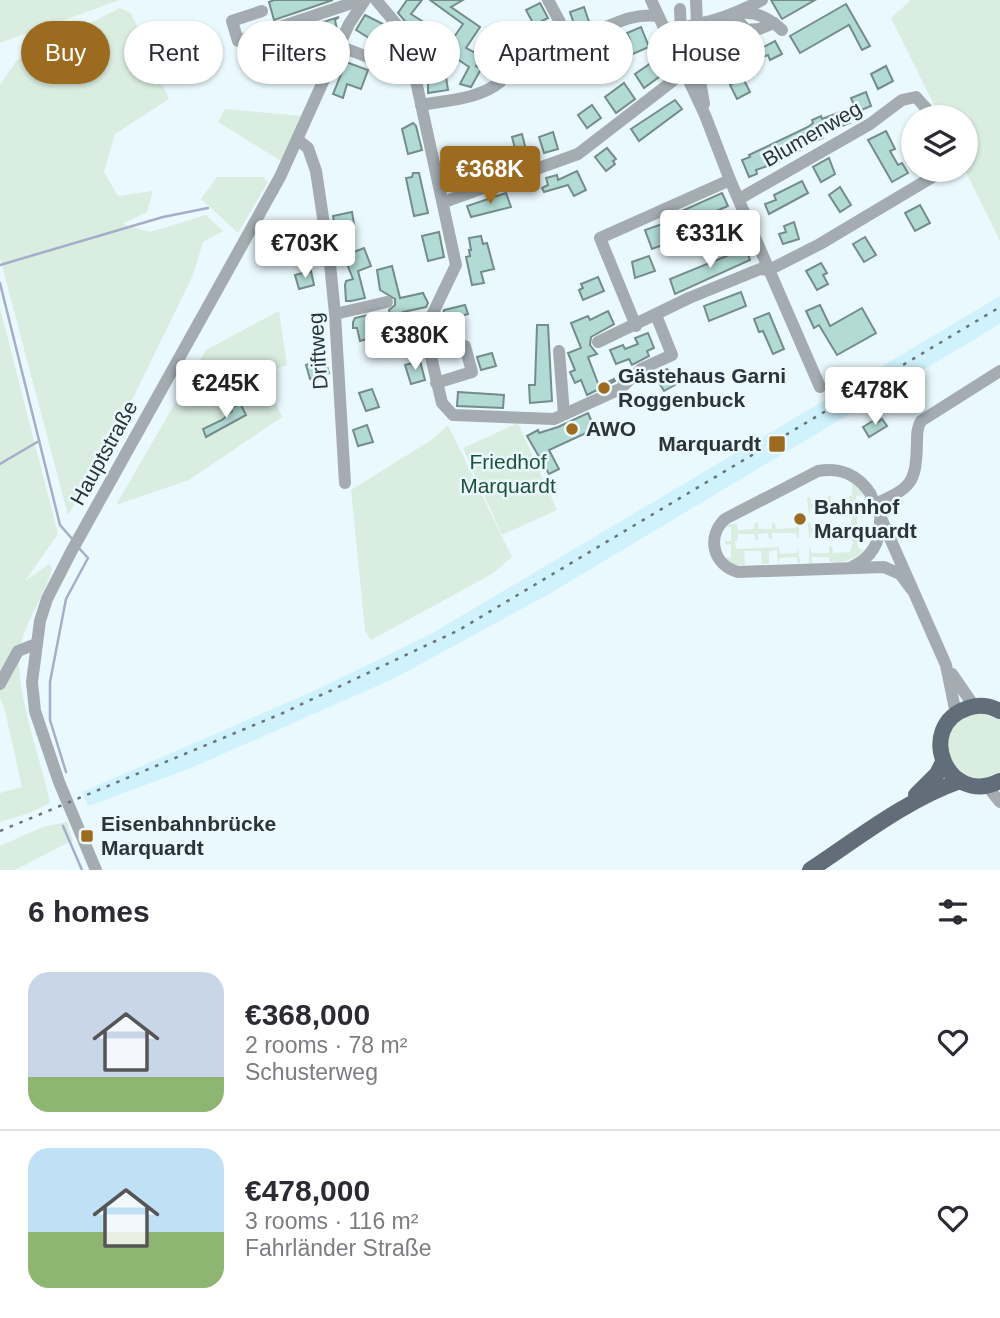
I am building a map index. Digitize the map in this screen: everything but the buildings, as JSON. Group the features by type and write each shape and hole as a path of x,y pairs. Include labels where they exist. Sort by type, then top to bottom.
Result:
{"main road":[{"path":"993,784 968,785 960,781 943,762 940,741 943,730 956,714 974,706 1000,711"},
{"path":"884,821 926,787 943,762"},
{"path":"810,870 884,821 945,786 960,781"}],"street":[{"path":"376,0 394,21"},
{"path":"548,0 568,37 582,36 633,16 658,16"},
{"path":"651,0 660,21"},
{"path":"695,0 695,21"},
{"path":"718,21 762,0"},
{"path":"262,11 232,21 238,41 352,3 363,2"},
{"name":"Hauptstraße","path":"350,26 363,2"},
{"path":"680,9 681,21"},
{"path":"733,14 750,12 778,26"},
{"name":"Hauptstraße","path":"96,870 59,782 34,711 32,682 36,644 47,599 298,140 322,84"},
{"path":"417,84 456,265 428,326 428,353 436,383 442,403 453,415 554,419 620,389 641,369 672,355 656,315"},
{"path":"421,105 475,95 491,90 498,84"},
{"path":"444,202 578,154 669,84"},
{"path":"689,84 705,115 730,180 820,387"},
{"path":"702,84 705,115"},
{"name":"Blumenweg","path":"739,199 870,124 902,100 916,97 923,105"},
{"name":"Driftweg","path":"298,140 308,148 316,171 335,314 345,483"},
{"path":"636,326 600,238 730,180"},
{"path":"598,342 760,269 769,270 820,244 924,182"},
{"path":"335,314 387,302"},
{"path":"436,383 472,372 465,346"},
{"path":"559,351 564,414"},
{"path":"875,504 900,492 912,482 916,469 917,431 921,421 1000,371"},
{"path":"912,590 900,574 884,567 738,572 726,567 717,557 713,544 715,532 725,519 818,471 834,470 855,477 866,487 875,504 946,665 974,706"},
{"path":"843,570 862,562 876,546 880,526 875,504"},
{"path":"0,684 18,651 36,644"},
{"path":"946,665 956,714"},
{"path":"993,784 1000,802"}],"shaded area":[{"path":"1000,296 1000,324 549,594 395,678 191,768 88,806 82,792 314,691 431,634"}],"green space":[{"path":"0,0 120,0 61,21 21,21 21,35 0,43"},
{"path":"911,0 1000,0 1000,241 971,182 978,182 978,105 934,105 891,18"},
{"path":"120,8 131,13 135,21 124,21 124,84 162,84 169,99 115,134 104,172 118,196 153,191 147,212 122,224 150,232 206,215 223,231 203,242 193,275 113,439 68,515 0,258 0,85 21,58 21,84 110,84 110,21 94,21"},
{"path":"225,109 302,116 281,161 218,122"},
{"path":"217,177 263,177 268,182 238,233 201,199"},
{"path":"0,308 58,534 25,581 49,564 52,568 24,633 19,659 24,700 50,803 30,813 0,822 0,793 22,787 0,698"},
{"path":"279,311 287,365 264,374 282,417 189,480 116,505 206,350"},
{"name":"Friedhof Marquardt","path":"518,423 557,510 502,535 463,448"},
{"path":"448,425 512,557 492,574 371,640 365,631 351,490 433,439"},
{"path":"852,482 865,495 856,496 857,509 863,509 863,513 857,513 857,527 863,527 864,530 857,530 857,537 864,537 864,540 858,541 858,548 864,550 844,561 830,562 829,557 812,557 812,563 809,563 809,547 812,553 829,553 829,546 832,546 833,553 850,552 853,542 849,531 832,532 832,538 829,538 829,532 812,532 809,538 808,523 811,522 811,528 829,528 829,522 832,521 832,528 849,527 853,517 849,506 832,507 832,513 829,513 828,507 811,508 809,514 807,498 810,497 811,504 828,503 828,496 831,496 831,503 849,502"},
{"path":"796,522 799,523 797,539 796,533 772,533 772,539 769,539 768,533 758,534 758,540 755,540 755,534 738,534 738,540 735,541 736,549 779,547 780,554 797,553 798,547 800,563 797,563 797,557 780,558 778,564 777,550 769,551 769,564 762,564 761,551 744,551 745,565 733,565 725,558 731,558 731,545 725,544 725,541 731,541 731,527 721,527 723,524 737,524 738,530 754,529 755,523 758,523 758,529 772,529 772,523 775,523 776,529 796,528"},
{"path":"976,712 1000,719 1000,773 987,778 974,778 963,773 948,754 946,743 948,732 956,723"},
{"path":"67,822 73,840 15,870 0,870 0,846 43,827"}],"waterway":[{"path":"0,265 163,217 208,208"},
{"path":"0,283 60,525 74,541"},
{"path":"0,464 39,441"},
{"path":"66,772 50,720 50,682 66,599 88,558 78,547"},
{"path":"63,826 82,870"}],"railway":[{"path":"0,831 283,713 459,630 1000,307"}],"place":[{"name":"Gästehaus Garni Roggenbuck","path":"604,388"},
{"name":"AWO","path":"572,429"},
{"name":"Marquardt","path":"777,444"},
{"name":"Bahnhof Marquardt","path":"800,519"},
{"name":"Eisenbahnbrücke Marquardt","path":"87,836"}]}
